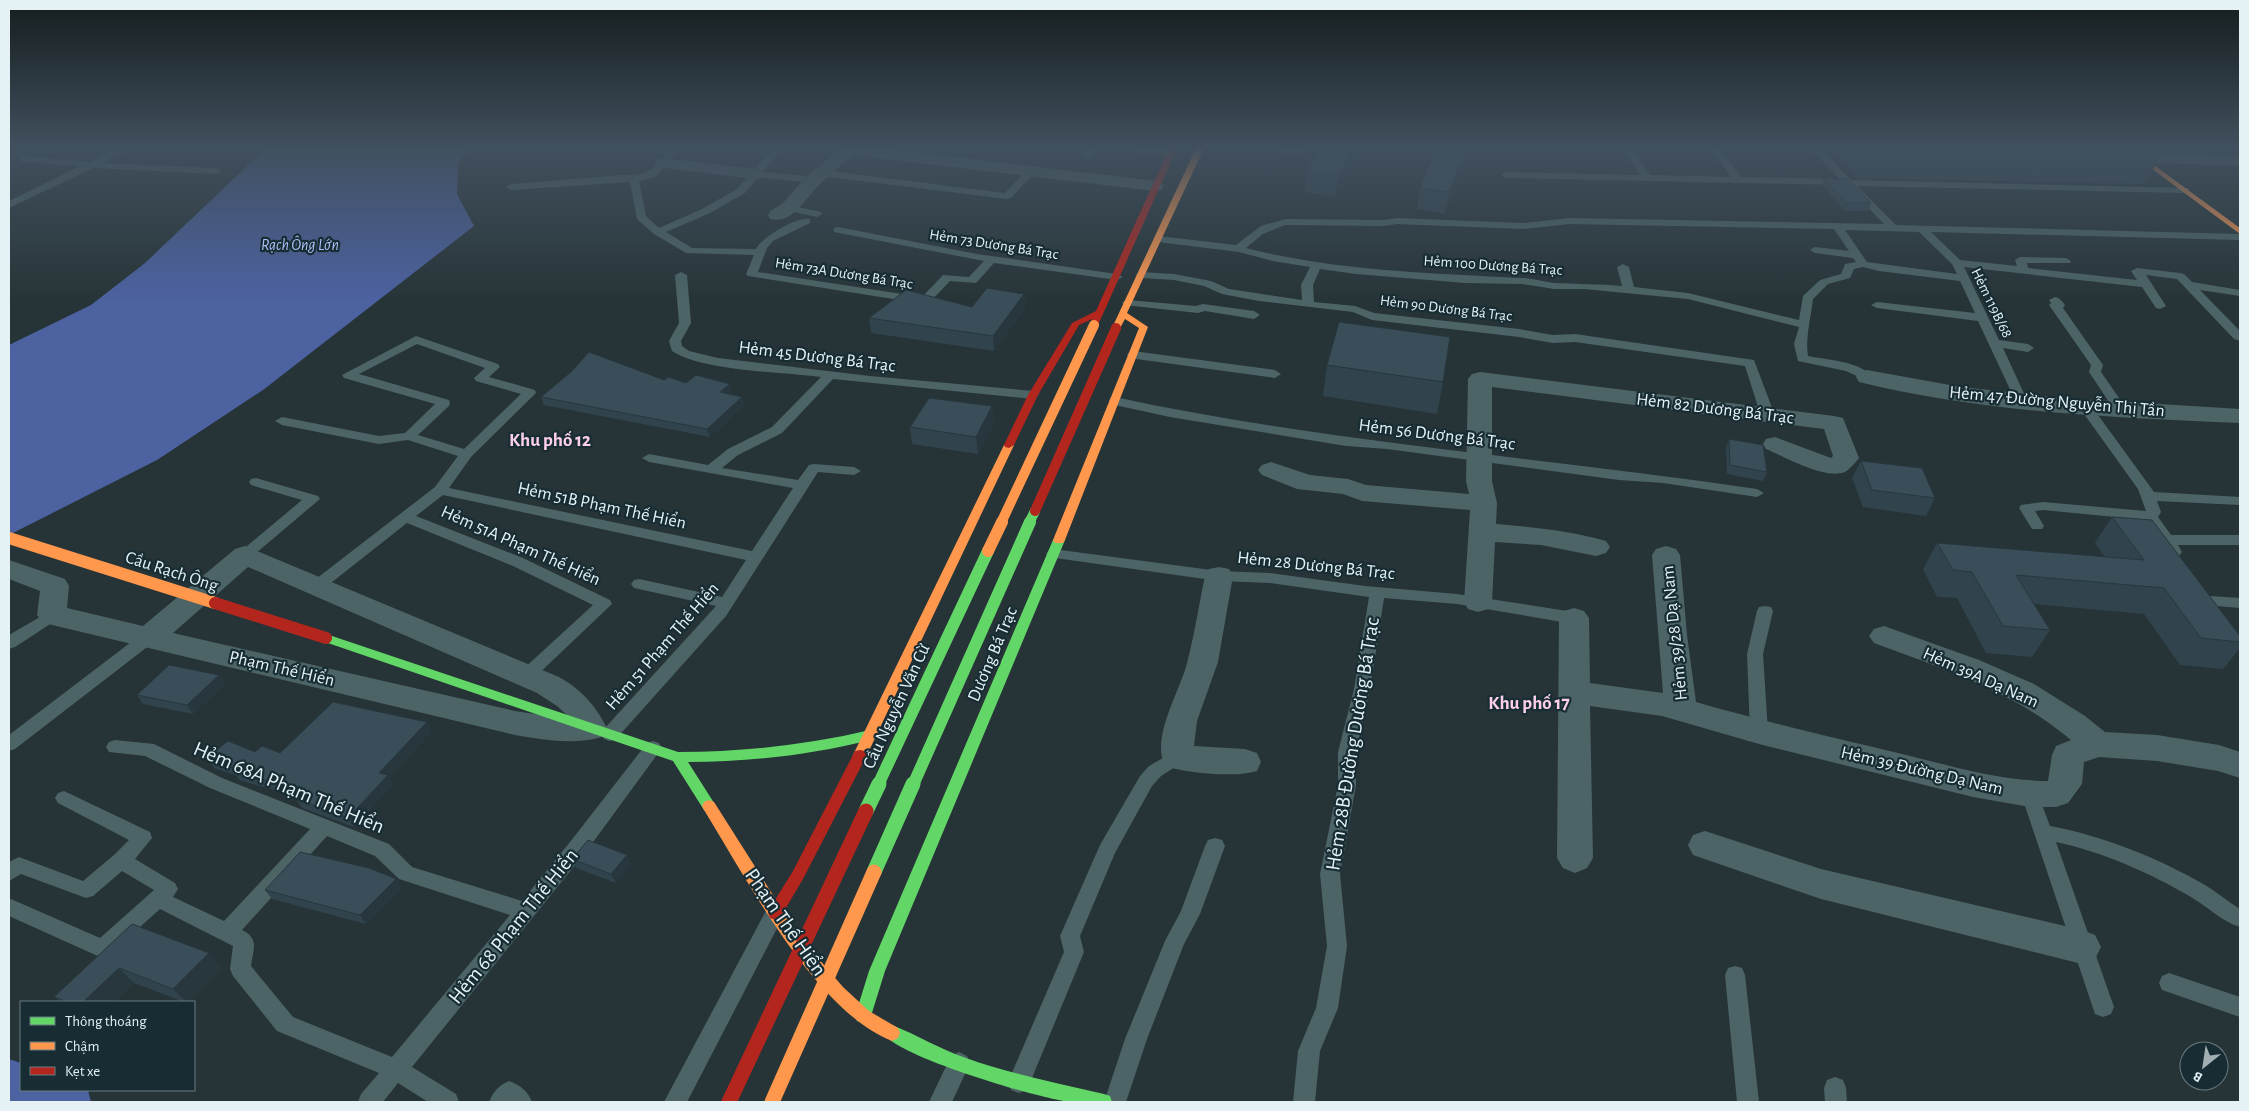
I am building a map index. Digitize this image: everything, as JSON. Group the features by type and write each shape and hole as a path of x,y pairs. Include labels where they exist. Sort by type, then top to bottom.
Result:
{"main road":[{"path":"775,913 798,875 870,735 1032,395 1076,323 1099,313 1150,198"},
{"path":"772,1102 1116,328 1177,198"},
{"path":"2195,198 2240,232"},
{"name":"Cầu Nguyễn Văn Cừ","path":"729,1102 1099,313"},
{"name":"Dương Bá Trạc","path":"863,1016 877,971 1053,554 1144,327 1123,314"},
{"name":"Cầu Rạch Ông","path":"9,538 326,638"},
{"name":"Phạm Thế Hiển","path":"326,638 678,757 775,913 815,968 863,1016 905,1040 959,1063 1019,1082 1104,1102"},
{"path":"880,712 892,727 919,739 938,742 947,740"},
{"path":"965,736 978,732"},
{"path":"678,757 728,758 780,754 816,749 870,735"}],"street":[{"path":"783,212 797,198"},
{"name":"Hẻm 47 Đường Nguyễn Thị Tần","path":"1867,377 1961,394 2086,407 2240,416"},
{"name":"Hẻm 82 Dương Bá Trạc","path":"1479,458 1480,379 1566,391 1767,413 1834,423 1846,458 1837,466 1822,464 1775,444"},
{"path":"1478,602 1484,503 1479,481 1479,458"},
{"path":"1270,470 1306,483 1348,487 1362,493 1484,503"},
{"path":"1482,532 1541,536 1596,547"},
{"path":"149,637 245,555 565,694 600,731"},
{"name":"Hẻm 39/28 Dạ Nam","path":"1666,555 1672,635 1681,710"},
{"path":"9,569 55,586 52,615"},
{"path":"1219,576 1203,662 1181,721 1177,757 1245,762"},
{"name":"Phạm Thế Hiển","path":"52,615 514,723 554,729 600,731"},
{"path":"1574,618 1575,858"},
{"name":"Hẻm 39A Dạ Nam","path":"1884,636 1967,667 2030,695 2082,730 2097,744"},
{"name":"Hẻm 39 Đường Dạ Nam","path":"1575,693 1662,704 1759,732 1973,784 2030,794 2056,794 2065,784 2068,755 2097,744 2157,748 2219,758 2240,765"},
{"path":"1705,845 1822,884 2082,947"}],"lane":[{"path":"9,205 24,198"},
{"path":"637,198 641,217 658,232 690,251 760,252"},
{"path":"658,232 706,211 729,198"},
{"path":"1865,198 1894,228"},
{"path":"783,212 817,214"},
{"name":"Hẻm 73A Dương Bá Trạc","path":"806,221 769,239 760,252 752,274 925,301 947,278 972,281 992,259"},
{"path":"1239,249 1257,232 1270,225 1285,222 1384,223 1397,221 1523,226 1589,222 1837,226 2240,237"},
{"path":"1837,226 1860,260"},
{"name":"Hẻm 119B/68","path":"1922,229 1957,263 2021,400"},
{"name":"Hẻm 73 Dương Bá Trạc","path":"838,230 894,243 1116,276"},
{"name":"Hẻm 100 Dương Bá Trạc","path":"1158,239 1239,249 1273,258 1356,271 1464,280 1523,281 1554,286 1630,290 1706,298 1719,304 1804,324"},
{"path":"1815,250 1860,260 1879,268 1963,278"},
{"path":"1804,324 1808,298 1824,282 1846,276 1849,266 1860,260"},
{"path":"2023,269 2020,260 2066,261"},
{"path":"1957,263 2146,284"},
{"path":"1308,304 1307,285 1316,266"},
{"path":"1623,267 1630,290"},
{"path":"2160,306 2137,271 2180,276 2240,337"},
{"name":"Hẻm 45 Dương Bá Trạc","path":"681,275 685,323 676,341 676,348 681,351 718,362 870,380 1032,395"},
{"name":"Hẻm 90 Dương Bá Trạc","path":"1141,275 1174,277 1207,283 1226,292 1355,309 1372,316 1552,338 1575,338 1750,363 1767,413"},
{"path":"2191,286 2240,293"},
{"path":"2055,300 2059,305 2055,305 2097,365 2095,372 2120,408"},
{"path":"1128,303 1198,310 1203,307 1254,315"},
{"path":"1877,305 1983,318"},
{"name":"Hẻm 47 Đường Nguyễn Thị Tần","path":"1804,324 1800,344 1802,358 1850,368 1867,377"},
{"path":"317,586 440,490 466,454 530,393 480,378 494,368 416,340 348,375 444,403 409,436"},
{"path":"1995,343 2028,348"},
{"path":"1133,355 1274,374"},
{"path":"711,470 733,452 777,430 830,375"},
{"name":"Hẻm 56 Dương Bá Trạc","path":"1115,401 1170,413 1346,442 1387,445 1620,476 1663,479 1757,493"},
{"path":"2086,407 2145,488 2154,512 2150,516"},
{"path":"282,421 379,440 409,436 466,454"},
{"path":"649,458 802,485"},
{"name":"Hẻm 51 Phạm Thế Hiển","path":"600,731 726,603 814,468 854,471"},
{"path":"245,555 313,498 256,482"},
{"name":"Hẻm 51B Phạm Thế Hiển","path":"440,490 757,557"},
{"path":"2148,496 2240,501"},
{"path":"2037,526 2026,508 2042,506 2150,516 2183,563"},
{"name":"Hẻm 51A Phạm Thế Hiển","path":"406,517 518,562 604,604 526,676"},
{"path":"2167,540 2240,540"},
{"name":"Hẻm 28 Dương Bá Trạc","path":"1053,554 1219,576 1270,578 1377,592 1478,602 1574,618"},
{"path":"639,584 726,603"},
{"path":"2199,586 2220,614"},
{"name":"Hẻm 28B Đường Dương Bá Trạc","path":"1304,1102 1309,1051 1327,1008 1337,946 1330,874 1347,785 1347,752 1362,689 1377,592"},
{"path":"2210,601 2240,603"},
{"path":"1759,732 1755,654 1765,611"},
{"path":"9,643 52,615"},
{"path":"9,744 149,637"},
{"name":"Hẻm 68A Phạm Thế Hiển","path":"114,747 148,749 216,783 382,850 406,873 526,911"},
{"name":"Hẻm 68 Phạm Thế Hiển","path":"370,1102 581,843 653,748"},
{"path":"1019,1082 1074,952 1070,936 1107,850 1146,781 1156,771 1177,757"},
{"path":"2030,794 2103,1007"},
{"path":"9,873 19,866 86,890 121,861 143,838 64,798"},
{"path":"227,932 324,827"},
{"path":"2043,832 2071,836 2136,862 2199,892 2240,918"},
{"path":"1115,1102 1136,1040 1175,941 1190,914 1216,846"},
{"path":"11,908 102,949 168,889 121,861"},
{"path":"158,898 244,941 240,968 285,1024 396,1069 448,1102"},
{"path":"675,1102 775,913"},
{"path":"1735,975 1748,1102"},
{"path":"2169,983 2240,1007"},
{"path":"940,1102 959,1063"},
{"path":"500,1102 508,1092 521,1102"}],"water":[{"name":"Rạch Ông Lớn","path":"213,198 459,198 474,226 263,390 157,460 9,535 9,345 91,305 145,263"},
{"path":"9,1059 20,1063 20,1091 88,1091 91,1102 9,1102"}],"building":[{"path":"1843,198 1866,198 1871,203 1848,203"},
{"path":"987,288 1024,294 993,336 869,318 906,290 972,307"},
{"path":"1339,322 1450,337 1443,382 1327,365"},
{"path":"589,352 664,380 669,377 686,383 696,375 730,384 720,392 742,397 707,429 541,397 572,371"},
{"path":"929,398 992,406 976,437 910,427"},
{"path":"1729,439 1763,445 1767,472 1730,465"},
{"path":"1861,461 1922,468 1935,498 1872,490"},
{"path":"2112,517 2152,520 2240,636 2240,642 2201,638 2164,588 2016,575 2050,630 2003,626 1972,572 1953,570 1937,543 2144,560"},
{"path":"169,665 219,675 187,705 137,695"},
{"path":"333,702 427,722 379,773 388,775 348,818 296,799 303,791 233,771 235,769 207,758 228,741 255,752 262,746 280,753"},
{"path":"588,840 627,855 611,874 572,859"},
{"path":"300,852 369,868 396,879 360,915 265,890"},
{"path":"132,924 209,953 173,989 119,968 84,1001 65,1001 54,997"}],"traffic: fast":[{"path":"874,872 1035,511"},
{"path":"863,1016 877,971 1059,540"},
{"path":"866,811 988,551"},
{"path":"326,638 678,757 709,806"},
{"path":"678,757 775,753 822,746 870,735"},
{"path":"892,1033 917,1046 969,1067 1104,1102"}],"traffic: slow":[{"path":"1116,328 1177,198"},
{"path":"2194,198 2240,232"},
{"path":"1059,540 1144,327 1123,314"},
{"path":"988,551 1094,325"},
{"path":"860,755 1009,445"},
{"path":"9,538 215,603"},
{"path":"709,806 794,941 837,992 863,1016 892,1033"},
{"path":"772,1102 874,872"}],"traffic: jam":[{"path":"1094,325 1151,198"},
{"path":"1009,445 1033,395 1076,323 1099,313"},
{"path":"1035,511 1116,328"},
{"path":"215,603 326,638"},
{"path":"775,913 798,875 860,755"},
{"path":"729,1102 866,811"}],"district":[{"name":"Khu phố 12","path":"550,439"},
{"name":"Khu phố 17","path":"1529,702"}]}
